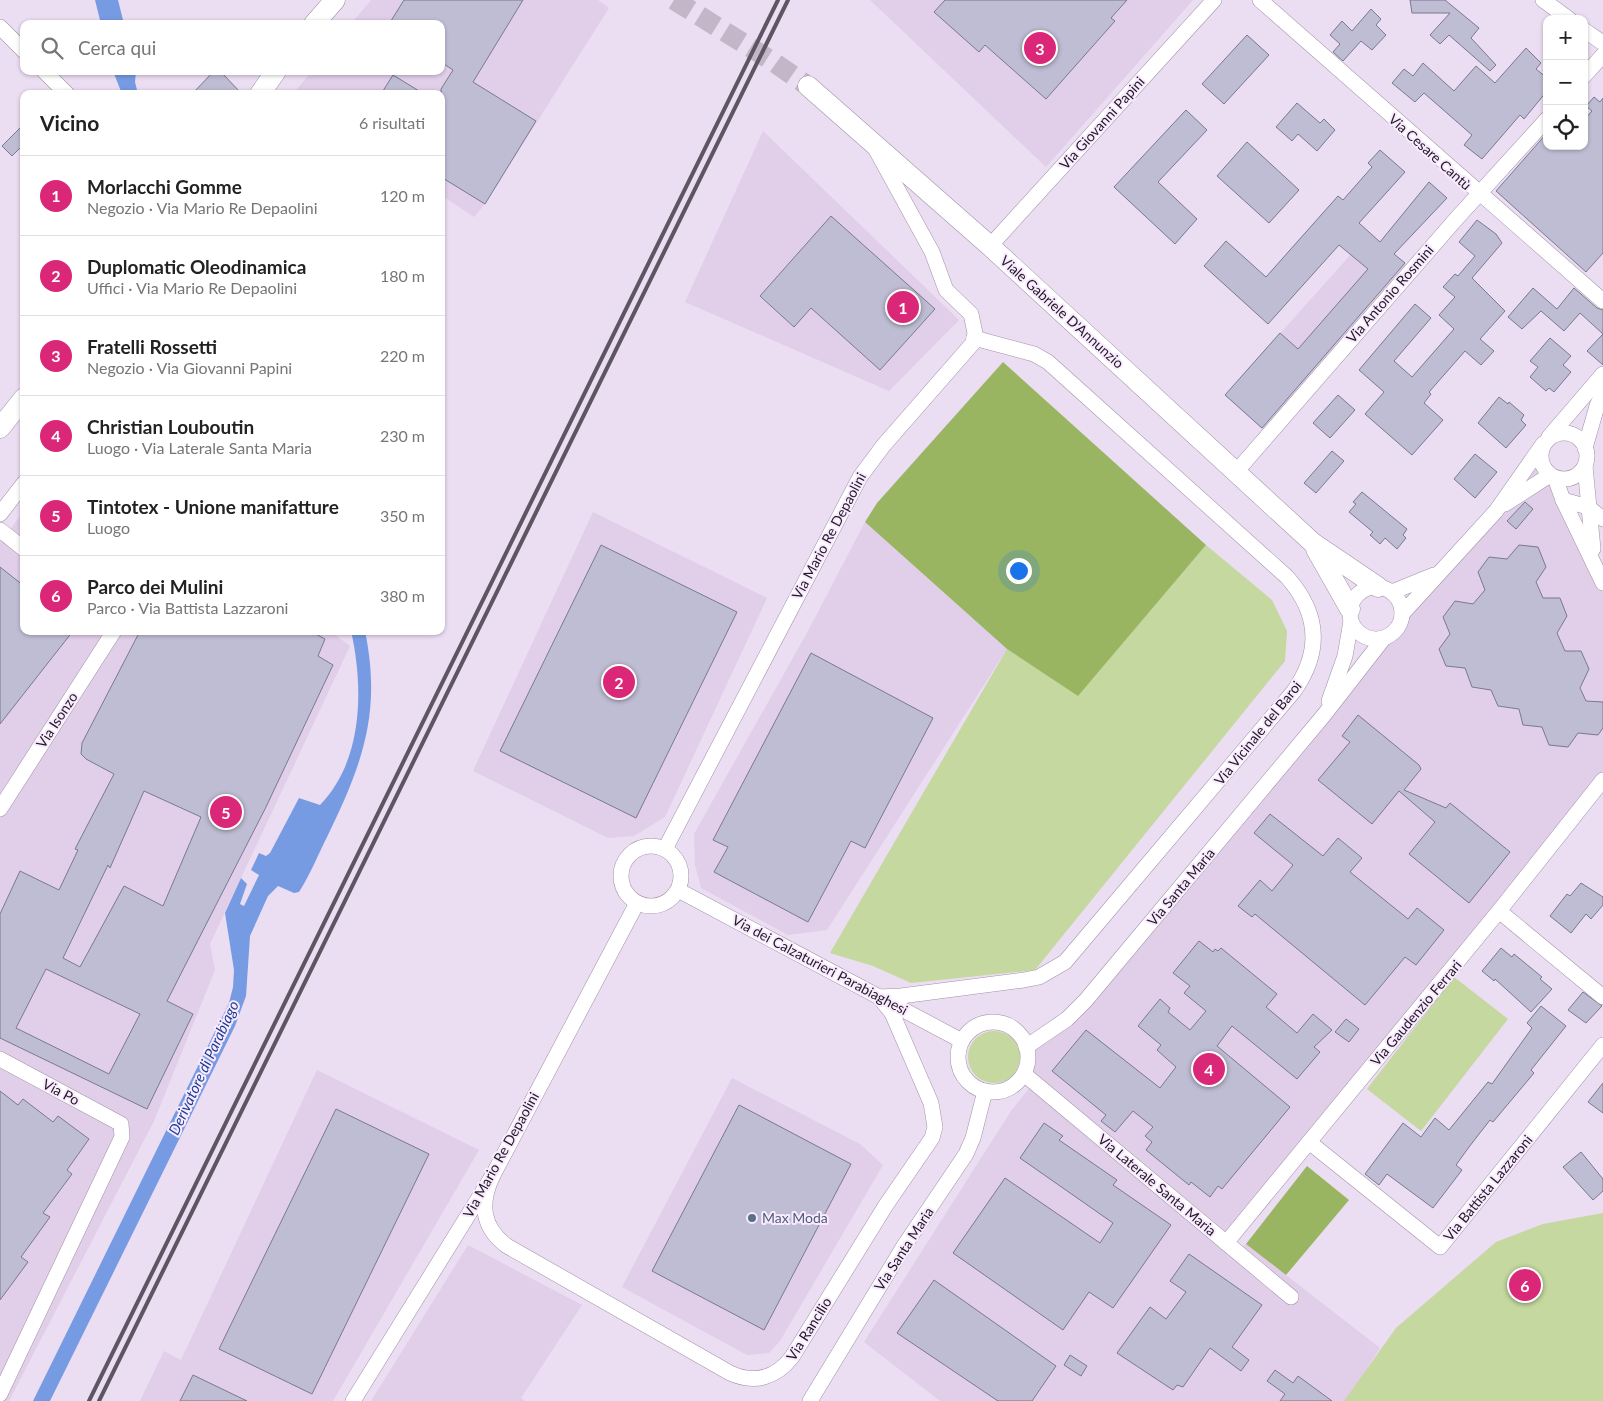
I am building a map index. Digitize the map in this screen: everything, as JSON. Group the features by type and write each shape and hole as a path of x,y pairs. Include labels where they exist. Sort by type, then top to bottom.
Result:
{"main road":[{"path":"310,20 320,0"},
{"path":"318,20 335,0"},
{"path":"263,90 273,75"},
{"name":"Viale Gabriele D'Annunzio","path":"808,86 990,246 1313,543 1385,590"},
{"path":"0,428 20,403"},
{"name":"Viale Gabriele D'Annunzio","path":"1313,543 1351,615"}],"street":[{"name":"Via Giovanni Papini","path":"990,246 1214,0"},
{"name":"Via Cesare Cantù","path":"1260,0 1603,301"},
{"path":"1543,0 1564,15"},
{"path":"0,27 20,47"},
{"path":"1588,33 1603,43"},
{"path":"1588,72 1603,55"},
{"path":"48,75 63,90"},
{"name":"Via Antonio Rosmini","path":"1236,472 1543,123"},
{"path":"872,142 932,252 946,290 971,314 974,323 974,338"},
{"name":"Via Mario Re Depaolini","path":"665,849 860,477 883,446 967,351 974,338"},
{"name":"Via Vicinale del Baroi","path":"879,997 901,996 1024,980 1046,974 1065,962 1294,690 1310,663 1313,648 1313,632 1305,602 1297,589 1279,571 1048,362 1034,354 974,338"},
{"name":"Via Santa Maria","path":"1026,1047 1067,1019 1086,1000 1324,715 1384,638 1393,632 1399,624 1402,614 1496,511 1546,441 1603,374"},
{"path":"1595,562 1585,466 1586,448 1596,406 1603,392"},
{"path":"1586,448 1574,435 1566,433 1546,441 1541,461 1553,476 1563,500 1595,562 1603,583"},
{"name":"Via Santa Maria","path":"1496,511 1553,476 1572,478 1585,466"},
{"path":"0,514 20,488"},
{"path":"1563,500 1588,508 1603,519"},
{"path":"0,530 20,546"},
{"name":"Via Santa Maria","path":"1324,715 1345,656 1351,615 1360,592 1368,588 1385,590 1442,572"},
{"path":"1385,590 1398,598 1402,614"},
{"path":"1351,615 1356,630 1364,636 1374,639 1384,638"},
{"name":"Via Isonzo","path":"0,809 111,635"},
{"name":"Via Gaudenzio Ferrari","path":"1226,1243 1499,911 1603,780"},
{"path":"654,845 665,849 674,856 680,866 681,878 678,890 670,899 660,905 648,906 637,903 628,895 622,885 620,873 624,862 631,852 642,847 654,845"},
{"name":"Via dei Calzaturieri Parabiaghesi","path":"678,890 962,1041"},
{"name":"Via Mario Re Depaolini","path":"353,1401 493,1175 637,903"},
{"path":"1499,911 1603,997"},
{"name":"Via Rancilio","path":"493,1175 485,1192 484,1209 488,1227 500,1241 730,1373 755,1379 773,1375 792,1357 886,1205 932,1138 935,1127 931,1103 892,1013 879,997"},
{"path":"991,1022 1000,1023 1016,1032 1026,1047 1028,1056 1024,1074 1012,1087 1003,1091 985,1091 969,1083 960,1068 958,1059 962,1041 974,1028 991,1022"},
{"name":"Via Battista Lazzaroni","path":"1309,1142 1440,1247 1603,1045"},
{"name":"Via Po","path":"0,1059 122,1124 122,1137 0,1394"},
{"name":"Via Laterale Santa Maria","path":"1024,1074 1291,1297"},
{"name":"Via Santa Maria","path":"810,1401 904,1246 966,1154 973,1138 985,1091"}],"shaded area":[{"path":"371,0 598,0 609,8 485,204 474,217 445,198 445,90 296,90 309,75 445,75 445,20 354,20"},
{"path":"870,0 1193,0 1046,167"},
{"path":"763,131 959,320 889,391 685,302"},
{"path":"1370,233 1407,265 1267,434 1225,395"},
{"path":"1539,461 1603,589 1603,777 1226,1241 1026,1072 1029,1063 1028,1048 1057,1029 1385,638 1394,633 1403,615"},
{"path":"593,512 767,598 665,817 634,836 608,838 473,771"},
{"path":"20,516 20,635 335,635 350,646 210,944 215,970 154,1121 9,1401 0,1401 0,543"},
{"path":"865,522 1007,649 827,930 788,935 701,888 695,865 694,834 808,631"},
{"path":"317,1070 479,1150 333,1401 140,1401 164,1351 181,1360"},
{"path":"732,1078 860,1144 883,1165 780,1341 769,1353 747,1355 622,1287"},
{"path":"1031,1086 1235,1253 1246,1244 1380,1348 1346,1401 940,1401 864,1342 1011,1111"},
{"path":"468,1245 582,1305 521,1398 525,1401 371,1401"}],"green space":[{"path":"1003,362 1206,545 1078,696 1007,649 865,522 877,503"},
{"path":"1206,545 1272,600 1287,631 1285,661 1035,970 911,983 873,966 830,953 1007,649 1078,695"},
{"path":"1454,977 1508,1019 1421,1131 1367,1089"},
{"path":"994,1031 1004,1033 1012,1039 1018,1047 1020,1057 1018,1067 1012,1075 1004,1081 994,1083 984,1081 976,1075 970,1067 968,1057 970,1047 976,1039 984,1033"},
{"path":"1307,1166 1349,1200 1286,1275 1246,1244"},
{"path":"1603,1213 1603,1401 1344,1401 1396,1328 1496,1242 1543,1224"}],"water":[{"path":"95,0 118,0 123,20 100,20"},
{"path":"115,75 136,75 137,90 120,90"},
{"name":"Derivatore di Parabiago","path":"352,635 366,635 370,660 370,713 366,738 350,786 314,865 299,892 294,893 278,886 268,896 250,936 246,996 235,1026 50,1401 33,1401 229,1003 233,987 234,970 225,913 241,878 247,884 240,904 244,906 259,875 251,870 259,853 266,856 270,853 299,798 320,805 334,787 345,767 352,746 356,723 358,676"}],"building":[{"path":"404,0 523,0 473,82 536,121 485,204 445,179 445,90 441,89 453,70 445,65 445,20 392,20"},
{"path":"945,0 1127,0 1111,18 1115,21 1046,99 985,45 979,52 934,12"},
{"path":"1410,0 1445,0 1479,28 1471,38 1496,65 1490,71 1449,35 1440,44 1430,35 1450,13 1412,13"},
{"path":"1371,9 1381,19 1376,25 1386,35 1372,50 1361,41 1343,61 1333,52 1340,44 1330,35 1342,21 1352,31"},
{"path":"1247,35 1269,55 1224,104 1202,84"},
{"path":"1526,48 1541,63 1536,69 1543,75 1543,96 1524,119 1520,115 1482,159 1464,145 1472,135 1424,93 1415,102 1392,83 1404,69 1413,76 1423,63 1454,91 1476,66 1495,83"},
{"path":"210,75 224,75 238,90 196,90"},
{"path":"393,75 417,90 384,90"},
{"path":"1594,97 1600,102 1603,98 1603,253 1586,272 1496,191 1543,138 1543,150 1588,150 1588,116 1592,111 1588,108 1588,104"},
{"path":"1297,103 1320,123 1324,119 1335,130 1317,151 1298,134 1292,141 1276,127"},
{"path":"1186,110 1207,130 1158,182 1197,219 1175,244 1114,187"},
{"path":"20,128 20,148 12,156 2,146"},
{"path":"1247,142 1299,190 1269,223 1217,176"},
{"path":"1380,150 1405,172 1359,223 1380,242 1429,182 1447,198 1394,254 1405,263 1262,428 1225,395 1280,333 1298,349 1368,269 1339,245 1268,324 1204,266 1226,241 1266,277 1338,196 1343,200 1372,167 1368,163"},
{"path":"831,216 935,309 880,370 811,308 794,327 760,296"},
{"path":"1477,220 1496,234 1502,243 1472,278 1505,311 1480,339 1494,351 1481,365 1465,351 1429,392 1431,394 1424,403 1443,420 1412,455 1365,414 1384,392 1359,370 1415,304 1431,318 1394,361 1412,377 1454,329 1439,315 1455,297 1443,287 1455,274 1458,276 1475,256 1459,242"},
{"path":"1533,288 1557,309 1574,288 1597,308 1603,310 1603,334 1580,313 1564,331 1541,311 1522,329 1508,317"},
{"path":"1603,334 1603,365 1587,351"},
{"path":"1550,338 1571,356 1563,365 1571,372 1554,392 1549,388 1546,391 1530,377 1538,367 1530,361"},
{"path":"1338,395 1355,410 1330,438 1313,423"},
{"path":"1499,397 1508,404 1509,402 1524,415 1521,420 1526,425 1506,448 1478,423"},
{"path":"1332,451 1344,461 1316,493 1304,483"},
{"path":"1475,454 1497,472 1475,498 1454,479"},
{"path":"1362,492 1407,529 1403,535 1406,538 1397,549 1385,538 1380,544 1370,535 1373,532 1349,512 1356,504 1353,502"},
{"path":"1525,502 1533,509 1516,529 1507,521"},
{"path":"601,545 737,612 636,818 500,751"},
{"path":"1519,545 1538,547 1546,567 1536,582 1543,598 1560,598 1567,616 1557,633 1565,651 1581,651 1589,669 1580,688 1586,701 1603,702 1603,728 1598,735 1578,733 1568,747 1549,745 1542,727 1523,725 1519,709 1498,706 1491,690 1472,687 1465,668 1446,666 1439,649 1450,634 1443,617 1455,601 1473,604 1485,590 1478,572 1489,557 1507,559"},
{"path":"0,567 20,583 20,635 70,635 0,724"},
{"path":"138,635 318,635 325,639 318,656 333,665 266,807 167,1001 193,1014 147,1109 0,1038 0,914 20,871 59,890 78,850 75,849 114,774 86,759 81,754 82,743","holes":["144,791 201,817 163,906 124,886 80,967 63,958 108,865 110,868","46,969 140,1014 109,1074 16,1028"]},
{"path":"811,653 933,718 865,848 851,841 808,922 714,872 728,847 713,840"},
{"path":"1358,715 1419,765 1421,769 1404,790 1446,808 1450,803 1510,852 1469,903 1409,854 1435,822 1399,791 1372,824 1318,780 1350,742 1342,736"},
{"path":"1270,814 1323,856 1338,838 1362,858 1350,872 1408,919 1417,908 1444,930 1416,965 1405,957 1365,1005 1255,914 1252,917 1238,906 1260,880 1272,891 1293,865 1254,833"},
{"path":"1581,883 1603,897 1603,905 1591,919 1586,914 1571,933 1550,916 1567,894 1570,896"},
{"path":"1199,941 1213,952 1215,949 1218,951 1221,948 1277,994 1266,1007 1297,1033 1313,1014 1332,1030 1314,1047 1320,1052 1297,1079 1232,1026 1217,1046 1290,1107 1222,1189 1218,1186 1210,1197 1191,1182 1189,1185 1146,1150 1152,1142 1145,1136 1153,1127 1133,1111 1115,1132 1101,1121 1106,1115 1052,1071 1086,1030 1160,1088 1176,1067 1157,1050 1161,1045 1138,1026 1160,999 1170,1008 1168,1012 1190,1030 1206,1011 1184,993 1190,986 1173,973"},
{"path":"1501,948 1512,957 1514,954 1542,977 1540,979 1552,989 1531,1012 1495,979 1494,981 1482,971"},
{"path":"1583,992 1602,1006 1586,1023 1568,1010"},
{"path":"1541,1006 1566,1026 1531,1070 1534,1073 1493,1122 1490,1120 1469,1147 1456,1165 1462,1170 1433,1208 1387,1174 1379,1185 1365,1174 1403,1123 1421,1137 1435,1118 1449,1130 1488,1082 1492,1084 1532,1028 1527,1023"},
{"path":"1346,1019 1359,1029 1349,1042 1335,1032"},
{"path":"1603,1083 1603,1113 1588,1102"},
{"path":"0,1091 18,1105 23,1099 53,1122 58,1116 89,1139 67,1170 72,1174 43,1213 50,1217 21,1257 28,1262 0,1300"},
{"name":"Max Moda","path":"739,1105 851,1164 764,1330 652,1271"},
{"path":"336,1109 429,1154 312,1394 219,1349"},
{"path":"1044,1123 1063,1136 1059,1140 1117,1180 1113,1185 1171,1225 1113,1308 1089,1292 1063,1330 953,1253 1005,1178 1100,1243 1113,1223 1020,1158"},
{"path":"1581,1152 1603,1179 1603,1191 1593,1200 1563,1167"},
{"path":"1189,1254 1262,1305 1232,1347 1249,1360 1241,1371 1210,1348 1183,1387 1177,1385 1173,1390 1117,1353 1150,1307 1166,1319 1186,1292 1170,1281"},
{"path":"934,1280 1056,1366 1032,1401 998,1401 897,1333"},
{"path":"1070,1355 1087,1366 1081,1376 1064,1365"},
{"path":"1275,1370 1293,1383 1298,1376 1332,1401 1280,1401 1285,1394 1267,1381"},
{"path":"193,1375 247,1401 180,1401"}],"tunnel":[{"path":"674,0 772,61 808,86"}],"railway":[{"path":"89,1401 778,0"},
{"path":"99,1401 788,0"}],"place":[{"name":"Fratelli Rossetti","path":"1040,48"},
{"name":"Morlacchi Gomme","path":"903,307"},
{"name":"Duplomatic Oleodinamica","path":"619,682"},
{"name":"Tintotex - Unione manifatture","path":"226,812"},
{"name":"Christian Louboutin","path":"1209,1069"},
{"name":"Max Moda","path":"752,1218"},
{"name":"Parco dei Mulini","path":"1525,1285"}]}
